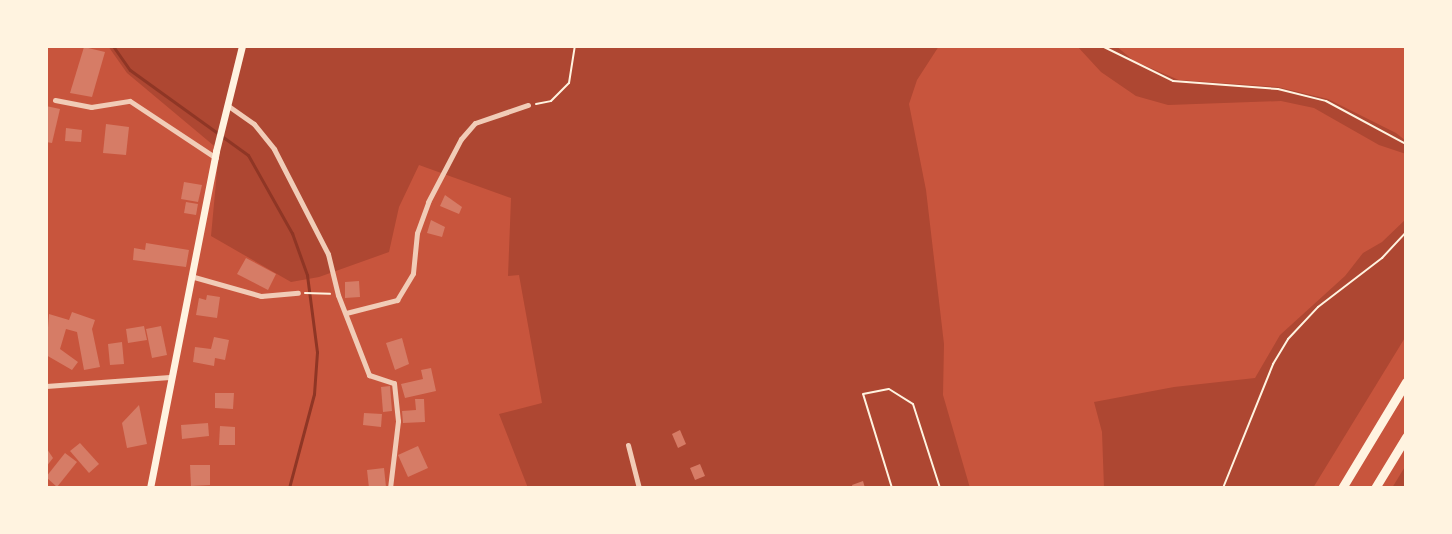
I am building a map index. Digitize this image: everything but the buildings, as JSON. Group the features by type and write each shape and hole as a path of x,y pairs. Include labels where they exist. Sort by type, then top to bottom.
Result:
{"highway":[{"path":"1342,488 1406,382"},
{"path":"1375,488 1406,437"}],"main road":[{"path":"150,488 170,377 194,277 222,125 242,46"}],"street":[{"path":"55,100 91,107 130,101 216,155"},
{"path":"227,105 254,124 298,190 328,254 346,314 369,375 394,383 398,421 390,488"},
{"path":"346,314 397,300 414,273 417,233 428,202 462,139 474,123 528,105"},
{"path":"194,277 261,296 298,293"},
{"path":"46,386 170,377"},
{"path":"628,445 639,488"}],"path":[{"path":"528,105 560,95 574,69 575,46"},
{"path":"1102,46 1173,81 1278,89 1326,101 1406,144"},
{"path":"1223,488 1273,364 1288,339 1318,308 1382,258 1406,232"},
{"path":"298,293 326,293"},
{"path":"892,488 863,394 889,389 913,404 940,488"}],"shaded area":[{"path":"108,46 939,46 917,80 909,104 926,190 944,344 943,395 970,488 528,488 499,414 542,403 519,275 508,276 511,198 419,165 399,207 389,252 319,277 291,282 211,236 219,150 127,73"},
{"path":"1077,46 1116,46 1134,61 1179,80 1278,87 1328,99 1396,133 1406,141 1406,154 1379,145 1314,108 1281,101 1168,105 1136,96 1101,72"},
{"path":"1406,219 1406,336 1313,488 1104,488 1102,432 1094,402 1174,387 1255,378 1280,335 1345,276 1363,253 1382,242"},
{"path":"1406,465 1406,488 1392,488"}],"waterway":[{"path":"113,46 130,70 248,155 292,233 307,275 317,352 314,394 289,488"}]}
